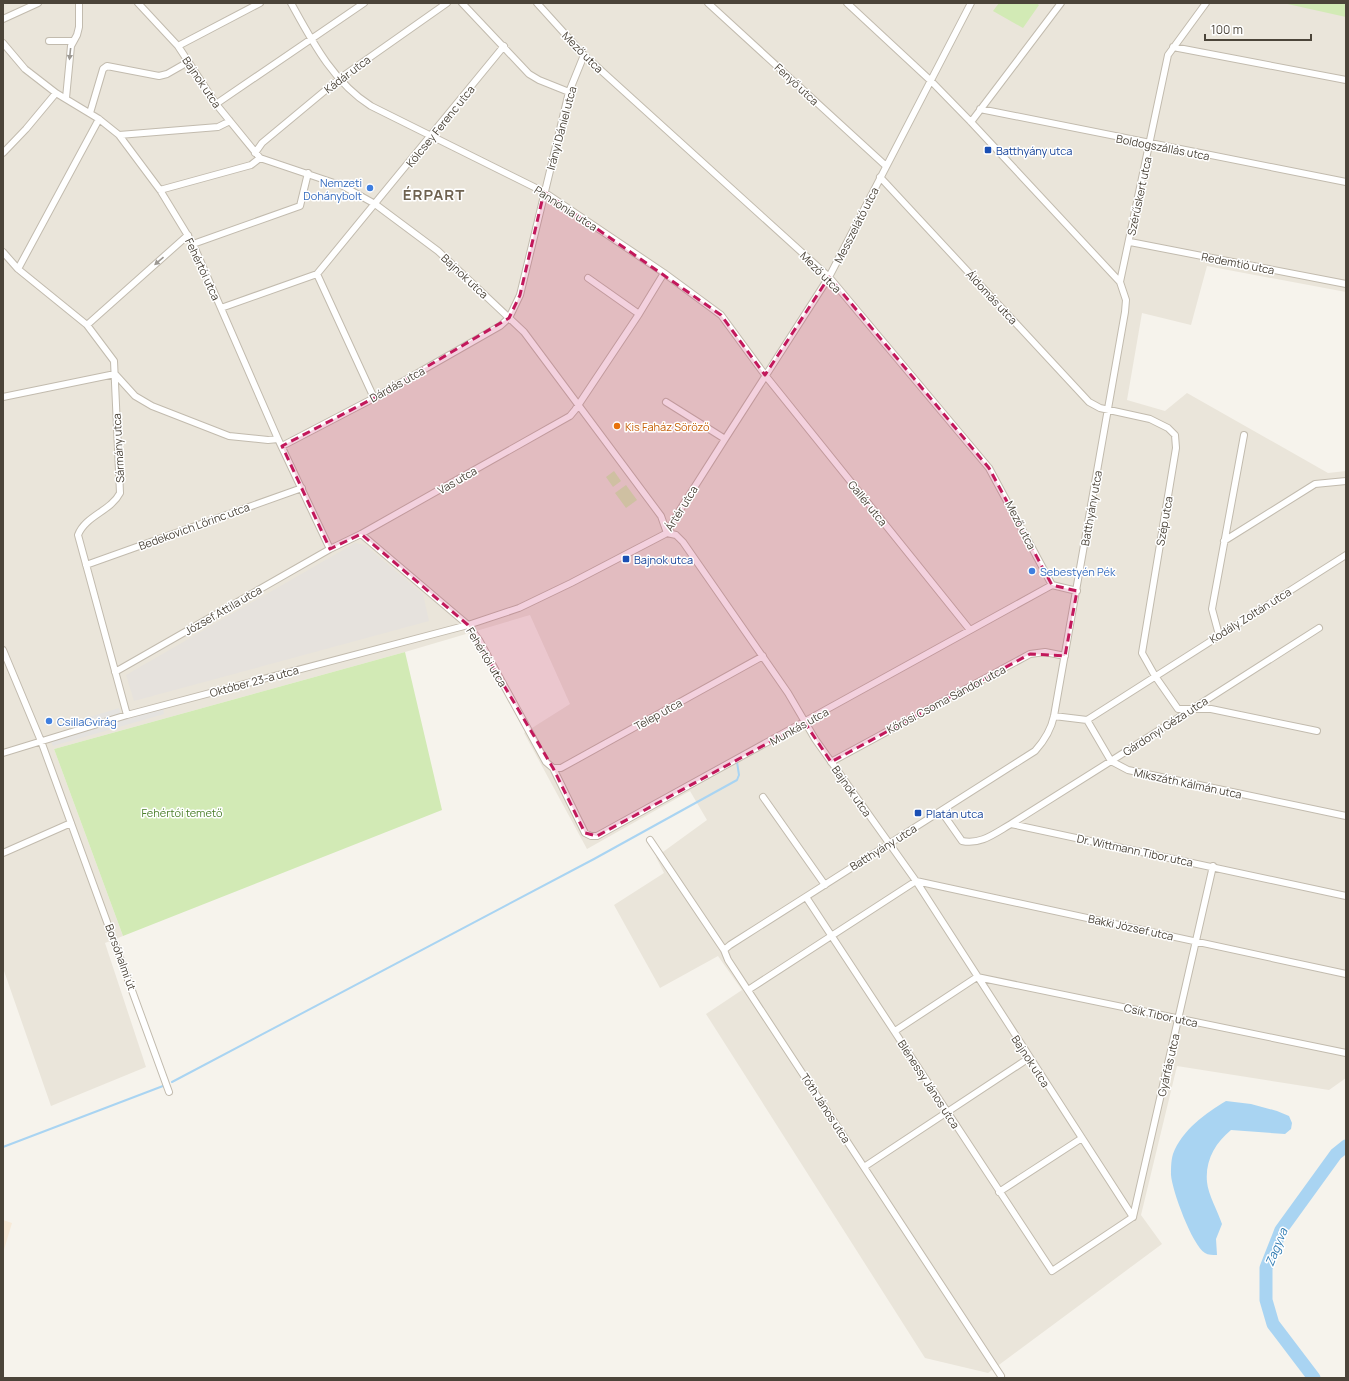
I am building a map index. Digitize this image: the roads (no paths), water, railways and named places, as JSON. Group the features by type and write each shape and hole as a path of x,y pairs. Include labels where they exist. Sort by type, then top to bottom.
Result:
{"street":[{"path":"3,19 35,3"},
{"path":"66,98 73,41 77,35 79,27 79,3"},
{"name":"Bajnok utca","path":"139,3 178,46 216,104 254,153 260,158 343,186 375,204 438,251 524,332 661,516 667,533 676,535 683,542 788,692 805,723 831,762 888,844 916,881 1133,1217"},
{"path":"178,46 260,3"},
{"name":"Pannónia utca","path":"291,3 312,40 339,79 357,97 366,103 544,192 664,273 721,315 765,375"},
{"path":"216,104 312,40 364,3"},
{"name":"Kádár utca","path":"254,153 262,142 339,79 447,3"},
{"path":"462,3 530,74 539,80 569,92"},
{"name":"Mező utca","path":"537,3 584,55 829,277 989,468 1052,585"},
{"name":"Fenyő utca","path":"708,3 886,166"},
{"name":"Batthyány utca","path":"724,950 730,944 1035,751 1045,740 1051,728 1054,716 1126,312 1126,300 1120,282 971,122 847,3"},
{"name":"Messzelátó utca","path":"725,439 829,277 971,3"},
{"path":"971,122 1061,3"},
{"name":"Szérűskert utca","path":"1120,282 1130,242 1168,55 1206,3"},
{"path":"49,41 73,41"},
{"name":"Fehértói utca","path":"3,43 25,69 56,93 90,113 119,135 160,190 193,244 278,438 330,549"},
{"name":"Kölcsey Ferenc utca","path":"317,274 432,136 504,46"},
{"path":"1173,47 1346,80"},
{"name":"Irányi Dániel utca","path":"509,318 520,295 569,92 584,55"},
{"path":"90,113 103,69 108,66 158,76 167,74 188,62"},
{"path":"3,153 26,129 56,93"},
{"name":"Boldogszállás utca","path":"980,109 1346,182"},
{"path":"18,269 99,119"},
{"path":"119,135 218,127 230,121"},
{"path":"160,190 251,165 260,158"},
{"path":"193,244 300,206 308,173"},
{"name":"Áldomás utca","path":"880,177 1089,402 1100,408 1109,409"},
{"path":"87,325 188,235"},
{"name":"Redemtió utca","path":"1130,242 1346,284"},
{"name":"Sármány utca","path":"3,252 18,269 87,325 114,361 116,374 114,388 120,493 116,502 81,527 78,535 127,715"},
{"name":"Vas utca","path":"330,549 361,534 570,416 579,405 639,314 664,273"},
{"path":"221,308 317,274 374,398"},
{"path":"588,278 639,314"},
{"name":"Dárdás utca","path":"282,446 374,398 500,326 509,318"},
{"path":"3,397 116,374 136,396 159,409 229,436 268,440 278,438"},
{"name":"Gallér utca","path":"765,375 970,630"},
{"path":"666,402 725,439"},
{"name":"Szép utca","path":"1109,409 1150,418 1168,428 1175,435 1176,448 1142,653 1155,676"},
{"path":"1219,635 1212,609 1244,435"},
{"name":"Ártér utca","path":"468,624 519,608 572,583 667,533 725,439"},
{"path":"1224,541 1315,484 1346,481"},
{"name":"Bedekovich Lőrinc utca","path":"86,565 302,488"},
{"name":"Fehértói utca","path":"361,534 468,624 479,640 546,762 553,768"},
{"name":"József Attila utca","path":"115,672 330,549"},
{"name":"Kodály Zoltán utca","path":"1155,676 1346,555"},
{"path":"1052,585 1077,590"},
{"name":"Munkás utca","path":"553,768 585,833 590,836 597,836 805,723 1052,585"},
{"name":"Október 23-a utca","path":"3,753 127,715 468,624"},
{"name":"Gárdonyi Géza utca","path":"1011,824 1319,628"},
{"name":"Borsóhalmi út","path":"3,650 41,741 119,951 169,1092"},
{"name":"Kőrösi Csoma Sándor utca","path":"831,762 1030,654 1045,652 1065,656"},
{"name":"Telep utca","path":"553,768 561,768 763,656"},
{"path":"1054,716 1087,720 1155,676 1178,709 1211,709 1317,731"},
{"path":"1087,720 1111,761"},
{"name":"Mikszáth Kálmán utca","path":"1111,761 1128,770 1346,816"},
{"path":"763,798 825,885"},
{"path":"941,811 962,840 972,843 982,840 1011,824"},
{"path":"3,853 71,823"},
{"name":"Dr. Wittmann Tibor utca","path":"1011,824 1213,866 1346,896"},
{"name":"Tóth János utca","path":"650,840 724,950 728,960 1001,1376"},
{"name":"Gyárfás utca","path":"1133,1217 1213,866"},
{"path":"748,990 832,938 916,881"},
{"name":"Bakki József utca","path":"916,881 1197,940 1346,974"},
{"name":"Blénessy János utca","path":"806,897 1052,1271 1133,1217"},
{"path":"895,1031 977,977"},
{"name":"Csík Tibor utca","path":"977,977 1346,1053"},
{"path":"864,1167 946,1111 1029,1058"},
{"path":"999,1192 1082,1138"}],"water":[{"path":"1226,1101 1251,1104 1277,1111 1289,1116 1292,1123 1291,1129 1285,1134 1231,1130 1220,1141 1212,1153 1209,1160 1207,1182 1211,1197 1222,1224 1216,1239 1217,1255 1211,1255 1205,1253 1200,1248 1189,1229 1172,1182 1171,1162 1177,1145 1188,1130 1195,1123"}],"waterway":[{"path":"172,1082 594,859 737,780 739,775 737,762"},
{"path":"3,1147 163,1086"},
{"name":"Zagyva","path":"1314,1378 1273,1324 1266,1300 1266,1268 1281,1230 1336,1154 1346,1146"}],"place":[{"name":"Batthyány utca","path":"988,150"},
{"name":"Nemzeti Dohánybolt","path":"370,188"},
{"name":"Kis Faház Söröző","path":"617,426"},
{"name":"Bajnok utca","path":"626,559"},
{"name":"Sebestyén Pék","path":"1032,571"},
{"name":"CsillaGvirág","path":"49,721"},
{"name":"Platán utca","path":"918,813"}],"district":[{"name":"ÉRPART","path":"434,194"}],"park label":[{"name":"Fehértói temető","path":"182,812"}]}
